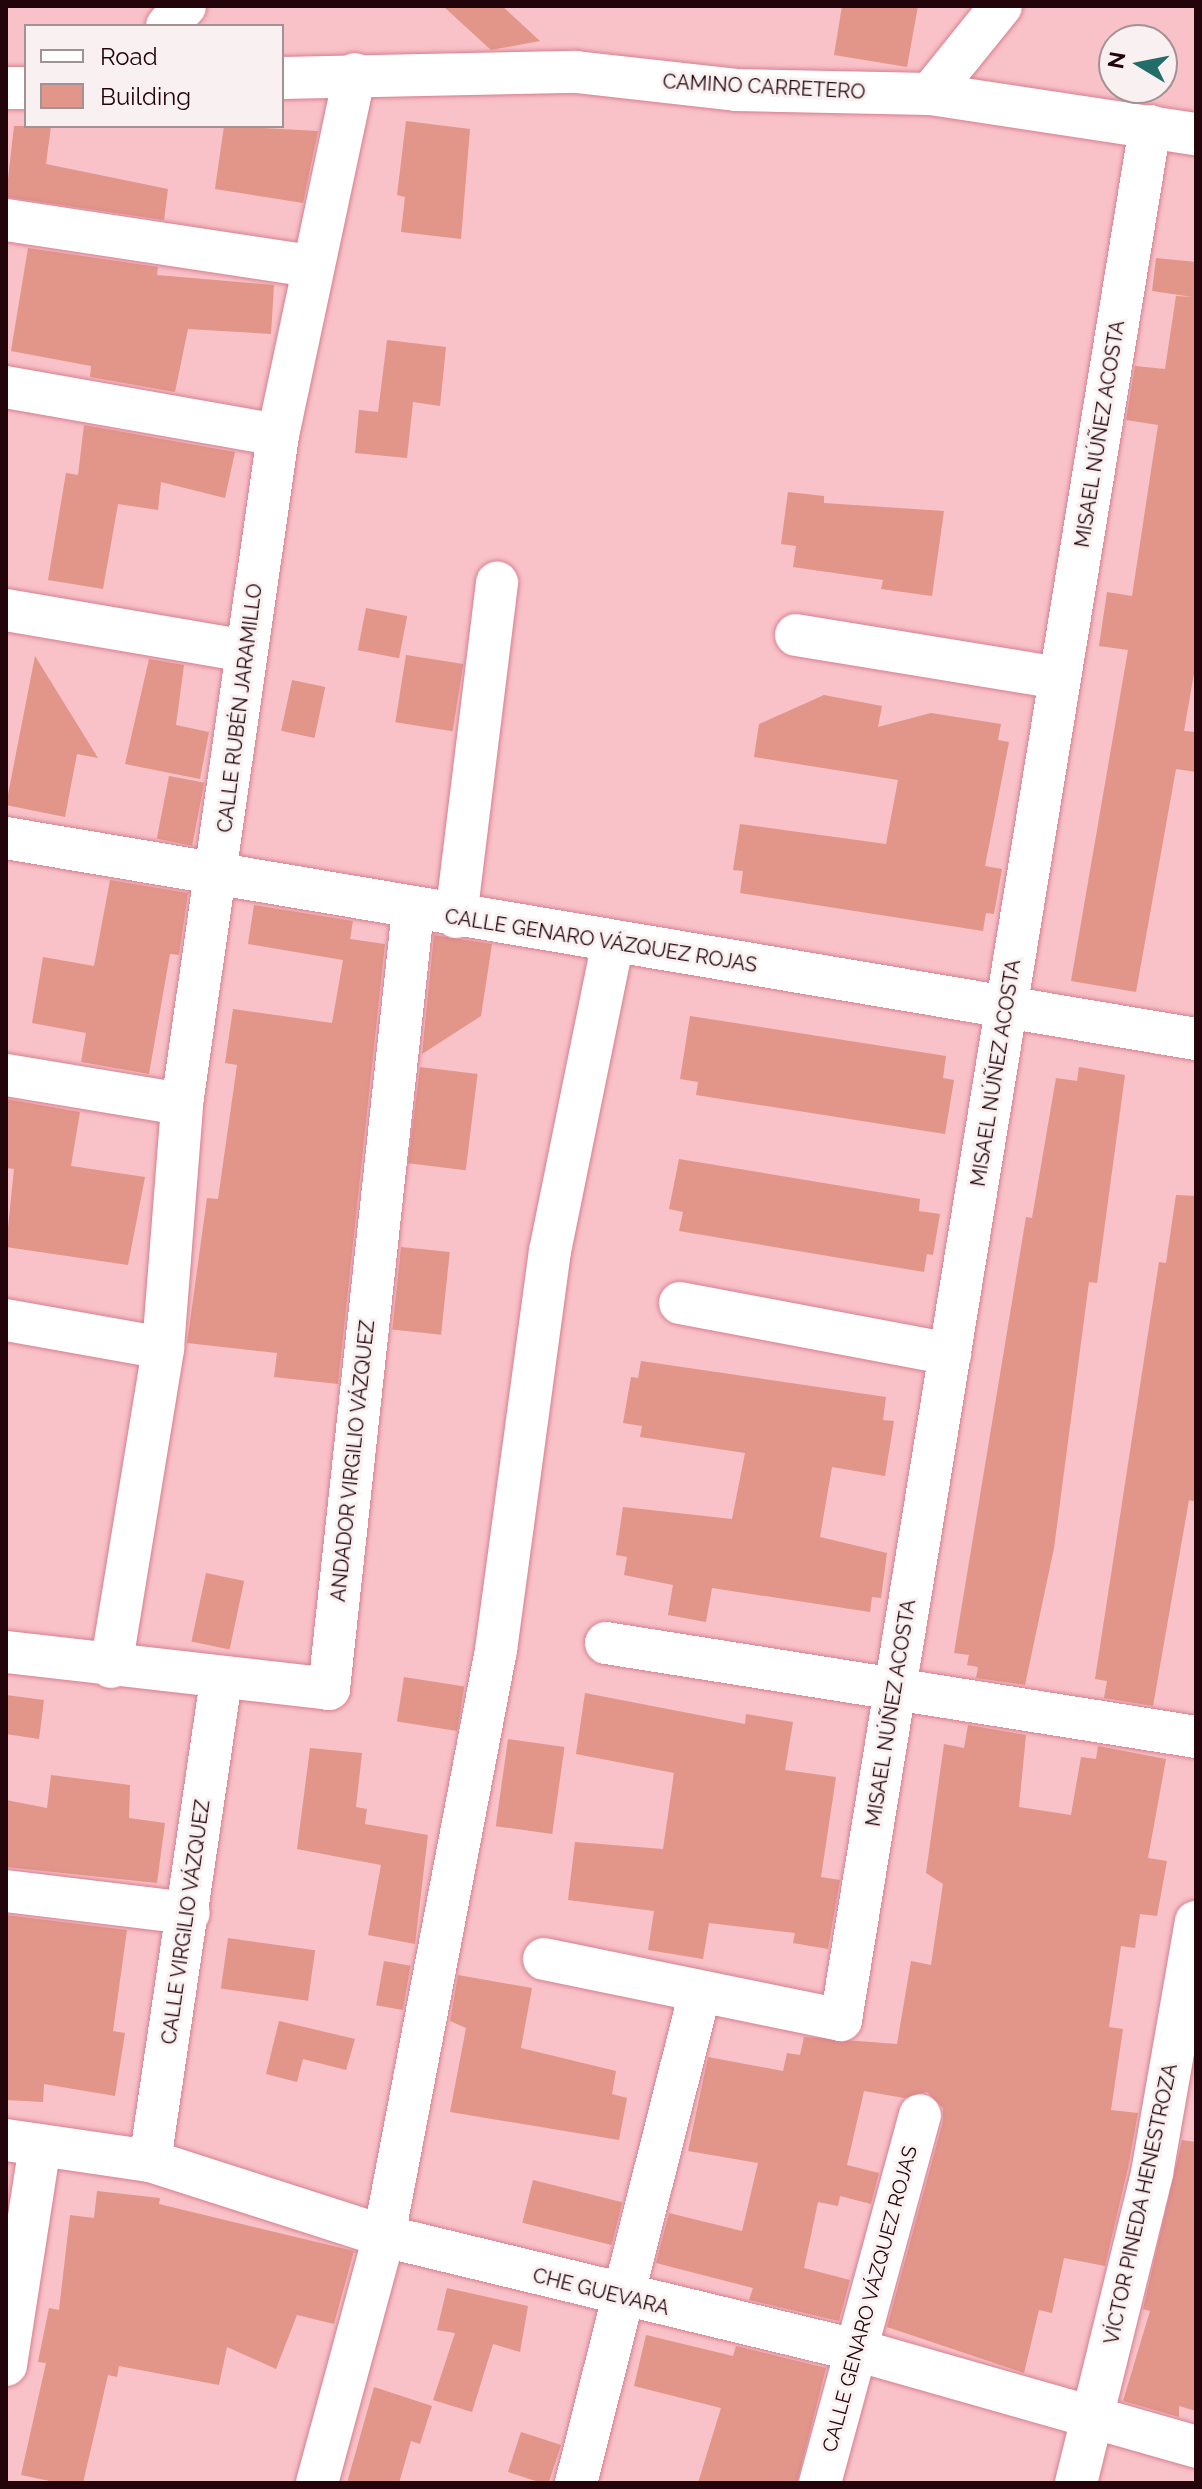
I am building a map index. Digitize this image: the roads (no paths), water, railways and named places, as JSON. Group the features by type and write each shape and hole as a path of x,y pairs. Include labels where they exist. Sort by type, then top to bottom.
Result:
{"street":[{"path":"169,24 185,6"},
{"path":"930,94 1001,6"},
{"name":"CAMINO CARRETERO","path":"284,78 355,74 576,72 736,90 930,94 1196,134"},
{"name":"CALLE RUBÉN JARAMILLO","path":"111,1667 163,1348 182,1104 219,872 245,651 278,435 310,266 355,74"},
{"name":"MISAEL NÚÑEZ ACOSTA","path":"700,1992 841,2020 1150,126"},
{"path":"6,220 310,266"},
{"path":"6,387 278,435"},
{"path":"456,917 497,583"},
{"path":"6,610 245,651"},
{"path":"796,635 1060,678"},
{"name":"CALLE GENARO VÁZQUEZ ROJAS","path":"6,838 219,872 413,910 1196,1039"},
{"name":"ANDADOR VIRGILIO VÁZQUEZ","path":"6,1652 221,1681 329,1689 413,910"},
{"path":"317,2483 384,2236 496,1650 550,1251 613,942"},
{"path":"6,1075 182,1104"},
{"path":"680,1303 950,1354"},
{"path":"6,1320 163,1348"},
{"path":"606,1643 896,1686 1196,1737"},
{"name":"CALLE VIRGILIO VÁZQUEZ","path":"150,2161 221,1681"},
{"path":"6,1891 189,1913"},
{"name":"VÍCTOR PINEDA HENESTROZA","path":"1076,2483 1095,2417 1152,2173 1196,1922"},
{"path":"544,1959 700,1992 627,2300 576,2483"},
{"name":"CALLE GENARO VÁZQUEZ ROJAS","path":"820,2483 860,2351 920,2115"},
{"path":"6,2365 23,2143"},
{"name":"CHE GUEVARA","path":"23,2143 150,2161 384,2236 627,2300 860,2351 1196,2447"}]}
